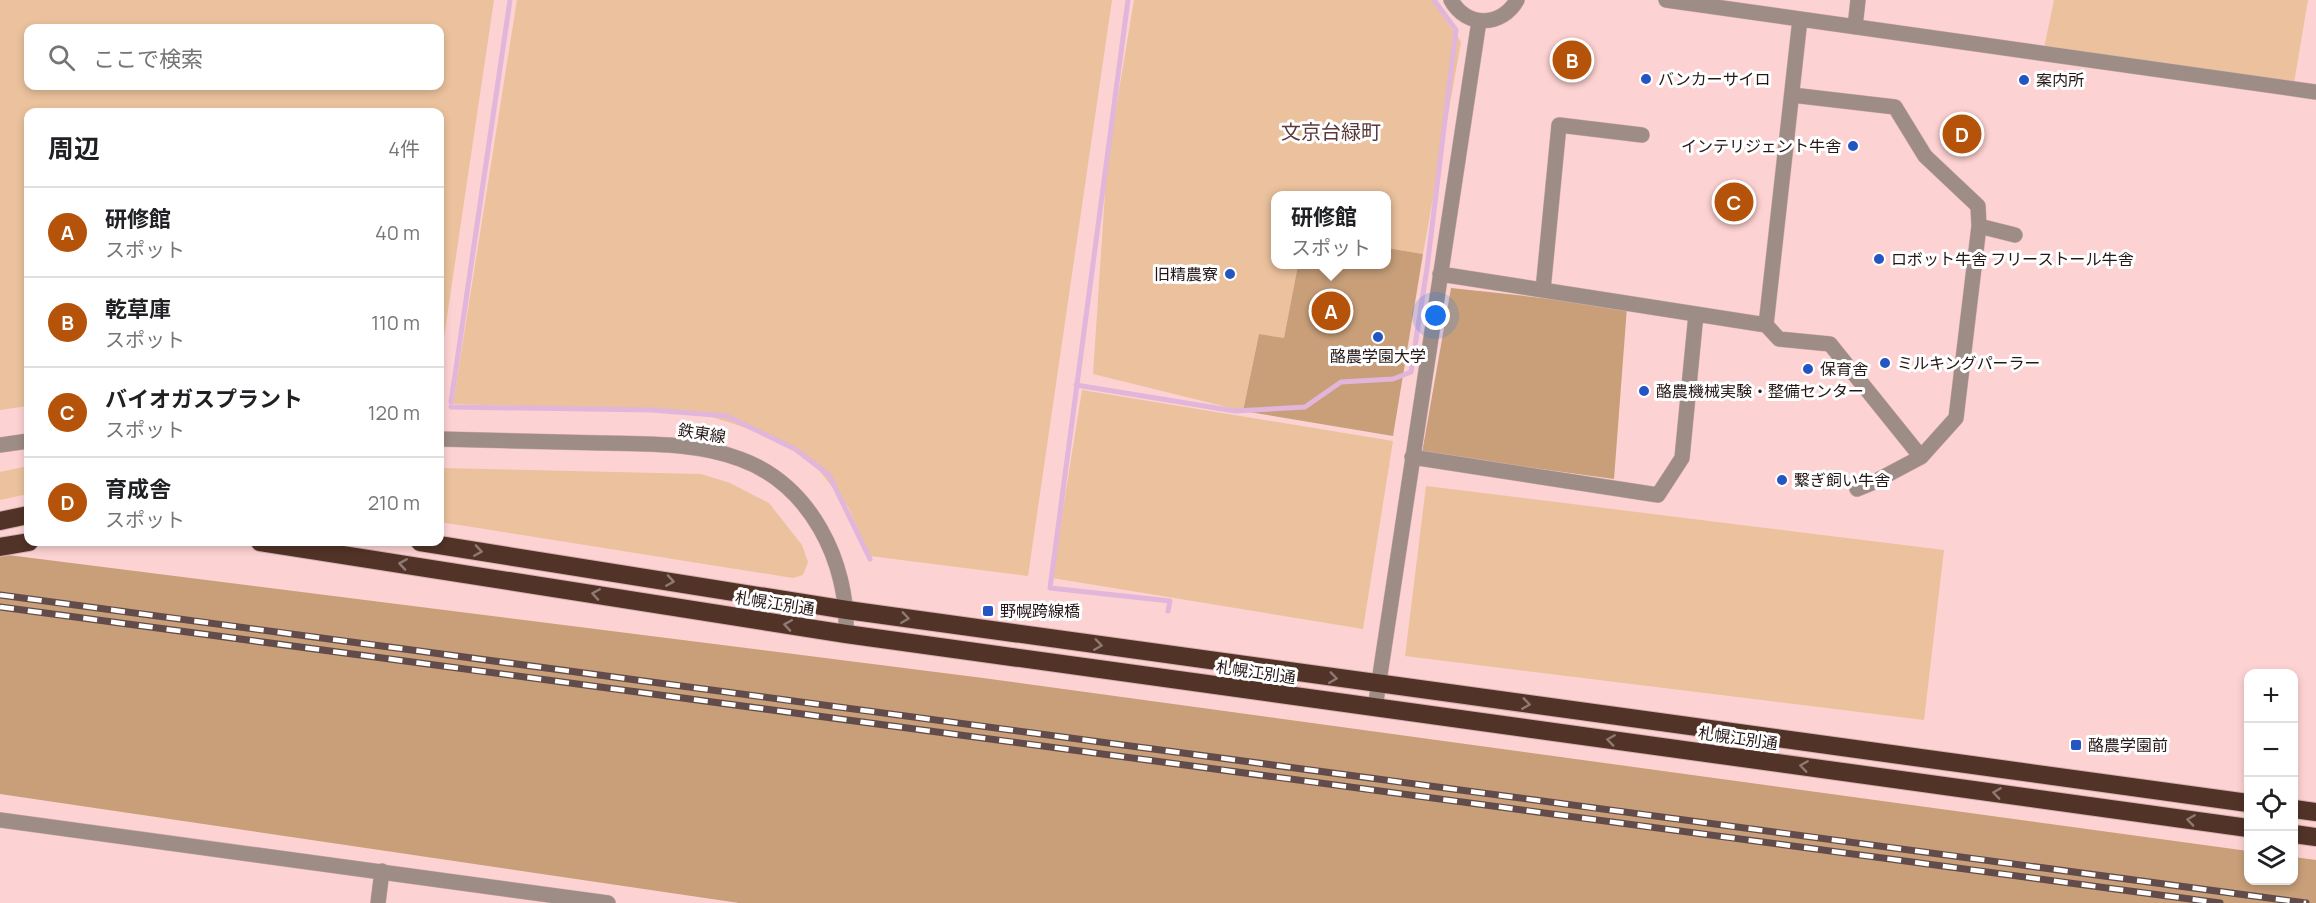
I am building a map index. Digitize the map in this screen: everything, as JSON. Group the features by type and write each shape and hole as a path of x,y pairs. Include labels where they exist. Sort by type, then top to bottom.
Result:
{"highway":[{"path":"0,521 24,516"},
{"path":"0,547 24,543"},
{"name":"札幌江別通","path":"285,546 846,634 2244,827"},
{"name":"札幌江別通","path":"444,546 847,610 2244,802"},
{"path":"2298,810 2316,812"},
{"path":"2298,835 2316,837"}],"street":[{"path":"1451,0 1459,12 1479,21 1501,18 1510,11 1517,0"},
{"path":"1666,0 2316,92"},
{"path":"1855,27 1858,0"},
{"path":"1766,325 1800,19"},
{"path":"1375,708 1479,21"},
{"path":"1792,95 1894,107 1925,156 1978,206 1979,226 1956,418 1921,457 1857,489"},
{"path":"1543,290 1559,125 1642,135"},
{"path":"1979,226 2016,235"},
{"path":"1440,274 1766,325 1779,339 1830,344 1921,457"},
{"path":"1412,457 1659,495 1682,458 1696,314"},
{"name":"鉄東線","path":"444,439 660,445 711,450 767,471 810,510 826,538 838,569 847,610 846,634"},
{"path":"0,445 24,442"},
{"path":"0,820 382,871 523,897 608,903"},
{"path":"378,903 382,871"}],"shaded area":[{"path":"0,0 494,0 444,337 444,108 24,108 24,407 0,410"},
{"path":"517,0 1112,0 1028,576 870,556 848,507 808,456 768,435 694,411 453,404"},
{"path":"1134,0 1432,0 1461,42 1423,254 1391,249 1391,191 1271,191 1271,269 1297,269 1284,338 1259,334 1243,411 1093,374 1107,163"},
{"path":"2054,0 2308,0 2293,89 2043,53"},
{"path":"1391,249 1423,254 1393,436 1243,411 1259,334 1284,338 1297,269 1391,269"},
{"path":"1451,288 1627,307 1614,479 1422,453"},
{"path":"1082,390 1393,441 1363,629 1052,578"},
{"path":"24,467 24,495 0,500 0,472"},
{"path":"444,468 701,474 730,483 769,503 802,545 808,562 803,575 793,578 444,523"},
{"path":"1426,486 1944,550 1924,720 1405,656"},
{"path":"0,554 983,678 2244,850 2244,885 2298,885 2298,858 2316,860 2316,903 739,903 0,794"}],"waterway":[{"path":"451,402 510,0"},
{"path":"1128,0 1050,588 1170,601 1168,611"},
{"path":"1076,385 1235,411 1305,407 1341,382 1393,379 1411,372 1427,268 1456,30 1434,0"},
{"path":"451,407 652,410 727,416 795,449 829,475 870,559"}],"railway":[{"path":"0,595 2306,903"},
{"path":"0,607 2220,903"}],"place":[{"name":"乾草庫","path":"1572,60"},
{"name":"バンカーサイロ","path":"1646,79"},
{"name":"案内所","path":"2024,80"},
{"name":"育成舎","path":"1962,134"},
{"name":"インテリジェント牛舎","path":"1853,146"},
{"name":"バイオガスプラント","path":"1734,202"},
{"name":"ロボット牛舎 フリーストール牛舎","path":"1879,259"},
{"name":"旧精農寮","path":"1230,274"},
{"name":"研修館","path":"1331,311"},
{"name":"酪農学園大学","path":"1378,337"},
{"name":"ミルキングパーラー","path":"1885,363"},
{"name":"保育舎","path":"1808,369"},
{"name":"酪農機械実験・整備センター","path":"1644,391"},
{"name":"繋ぎ飼い牛舎","path":"1782,480"},
{"name":"野幌跨線橋","path":"988,611"},
{"name":"酪農学園前","path":"2076,745"}],"district":[{"name":"文京台緑町","path":"1331,131"}]}
